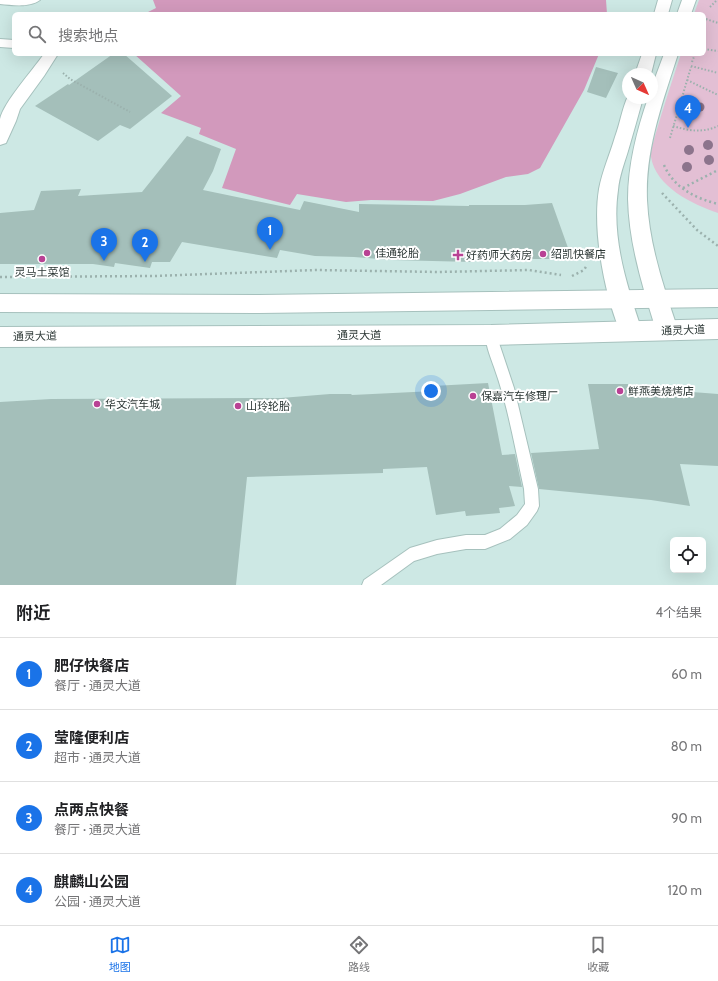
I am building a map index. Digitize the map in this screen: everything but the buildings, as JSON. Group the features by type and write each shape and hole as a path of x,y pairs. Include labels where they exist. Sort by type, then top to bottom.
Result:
{"main road":[{"path":"0,303 259,304 558,301 621,298 718,298"},
{"name":"通灵大道","path":"0,337 491,335 718,329"}],"street":[{"path":"662,12 665,0"},
{"path":"685,12 689,0"},
{"path":"0,43 12,44"},
{"path":"0,138 8,121 6,108 39,73 50,56"},
{"path":"645,68 648,56"},
{"path":"667,330 657,298 640,229 638,181 642,152 657,95 670,56"},
{"path":"631,331 611,267 608,247 608,193 633,104"}],"lane":[{"path":"0,2 20,4 29,3 36,0"},
{"path":"369,585 410,555 437,547 466,542 485,542 505,534 522,520 532,506 531,489 508,388 497,358 491,335"}],"path":[{"path":"706,19 718,23"},
{"path":"706,49 718,51"},
{"path":"669,141 694,56"},
{"path":"691,66 718,73"},
{"path":"39,73 61,72 70,79 130,112"},
{"path":"687,80 718,95"},
{"path":"673,126 699,132 718,126"},
{"path":"664,161 668,173 683,188 694,196 718,204"},
{"path":"683,188 718,170"},
{"path":"658,188 681,216 707,239 718,246"},
{"path":"0,277 154,276 316,270 439,272 530,270 572,276 584,270 588,264 588,259"}],"shaded area":[{"path":"153,0 606,0 607,12 148,12 156,8"},
{"path":"699,0 718,0 718,213 697,205 668,186 654,168 651,157 658,126 680,56 706,56 706,12 695,12"},
{"path":"136,56 598,56 584,90 540,168 528,174 506,177 460,194 433,201 371,200 346,202 297,194 290,205 222,188 236,149 199,134 201,128 161,113 181,96"}],"place":[{"name":"麒麟山公园","path":"688,128"},
{"name":"肥仔快餐店","path":"270,250"},
{"name":"佳通轮胎","path":"367,253"},
{"name":"绍凯快餐店","path":"543,254"},
{"name":"好药师大药房","path":"458,255"},
{"name":"灵马土菜馆","path":"42,259"},
{"name":"点两点快餐","path":"104,261"},
{"name":"莹隆便利店","path":"145,262"},
{"name":"鲜燕美烧烤店","path":"620,391"},
{"name":"保嘉汽车修理厂","path":"473,396"},
{"name":"华文汽车城","path":"97,404"},
{"name":"山玲轮胎","path":"238,406"}]}
